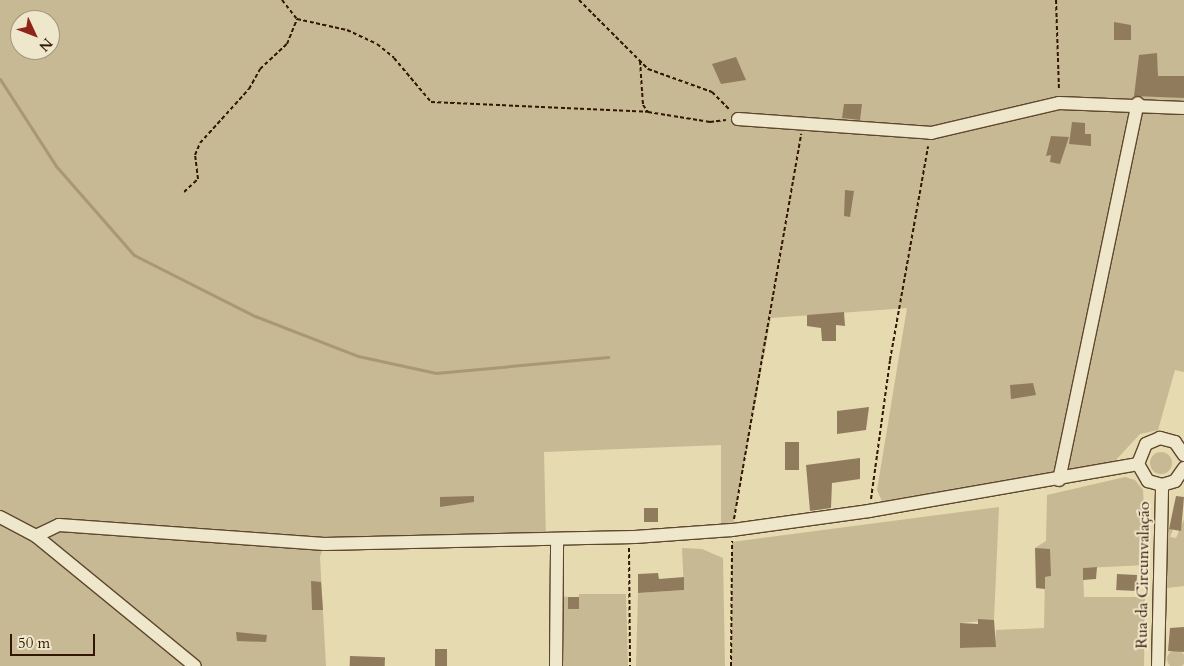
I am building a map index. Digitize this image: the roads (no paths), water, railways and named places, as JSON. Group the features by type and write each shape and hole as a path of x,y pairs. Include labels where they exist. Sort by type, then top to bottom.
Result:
{"street":[{"path":"738,119 802,126 930,133 1060,103 1138,103 1184,108"},
{"path":"1059,480 1138,103"},
{"path":"1184,455 1175,442 1160,438 1146,444 1138,464 1143,477 1162,485 1175,481 1184,468"},
{"path":"36,536 59,525 324,544 629,538 732,530 869,511 1059,480 1138,464"},
{"name":"Rua da Circunvalação","path":"1158,666 1162,485"},
{"path":"0,517 36,536 195,666"},
{"path":"556,666 557,539"}],"waterway":[{"path":"0,79 56,166 134,255 255,316 358,356 436,373 608,357"}]}
